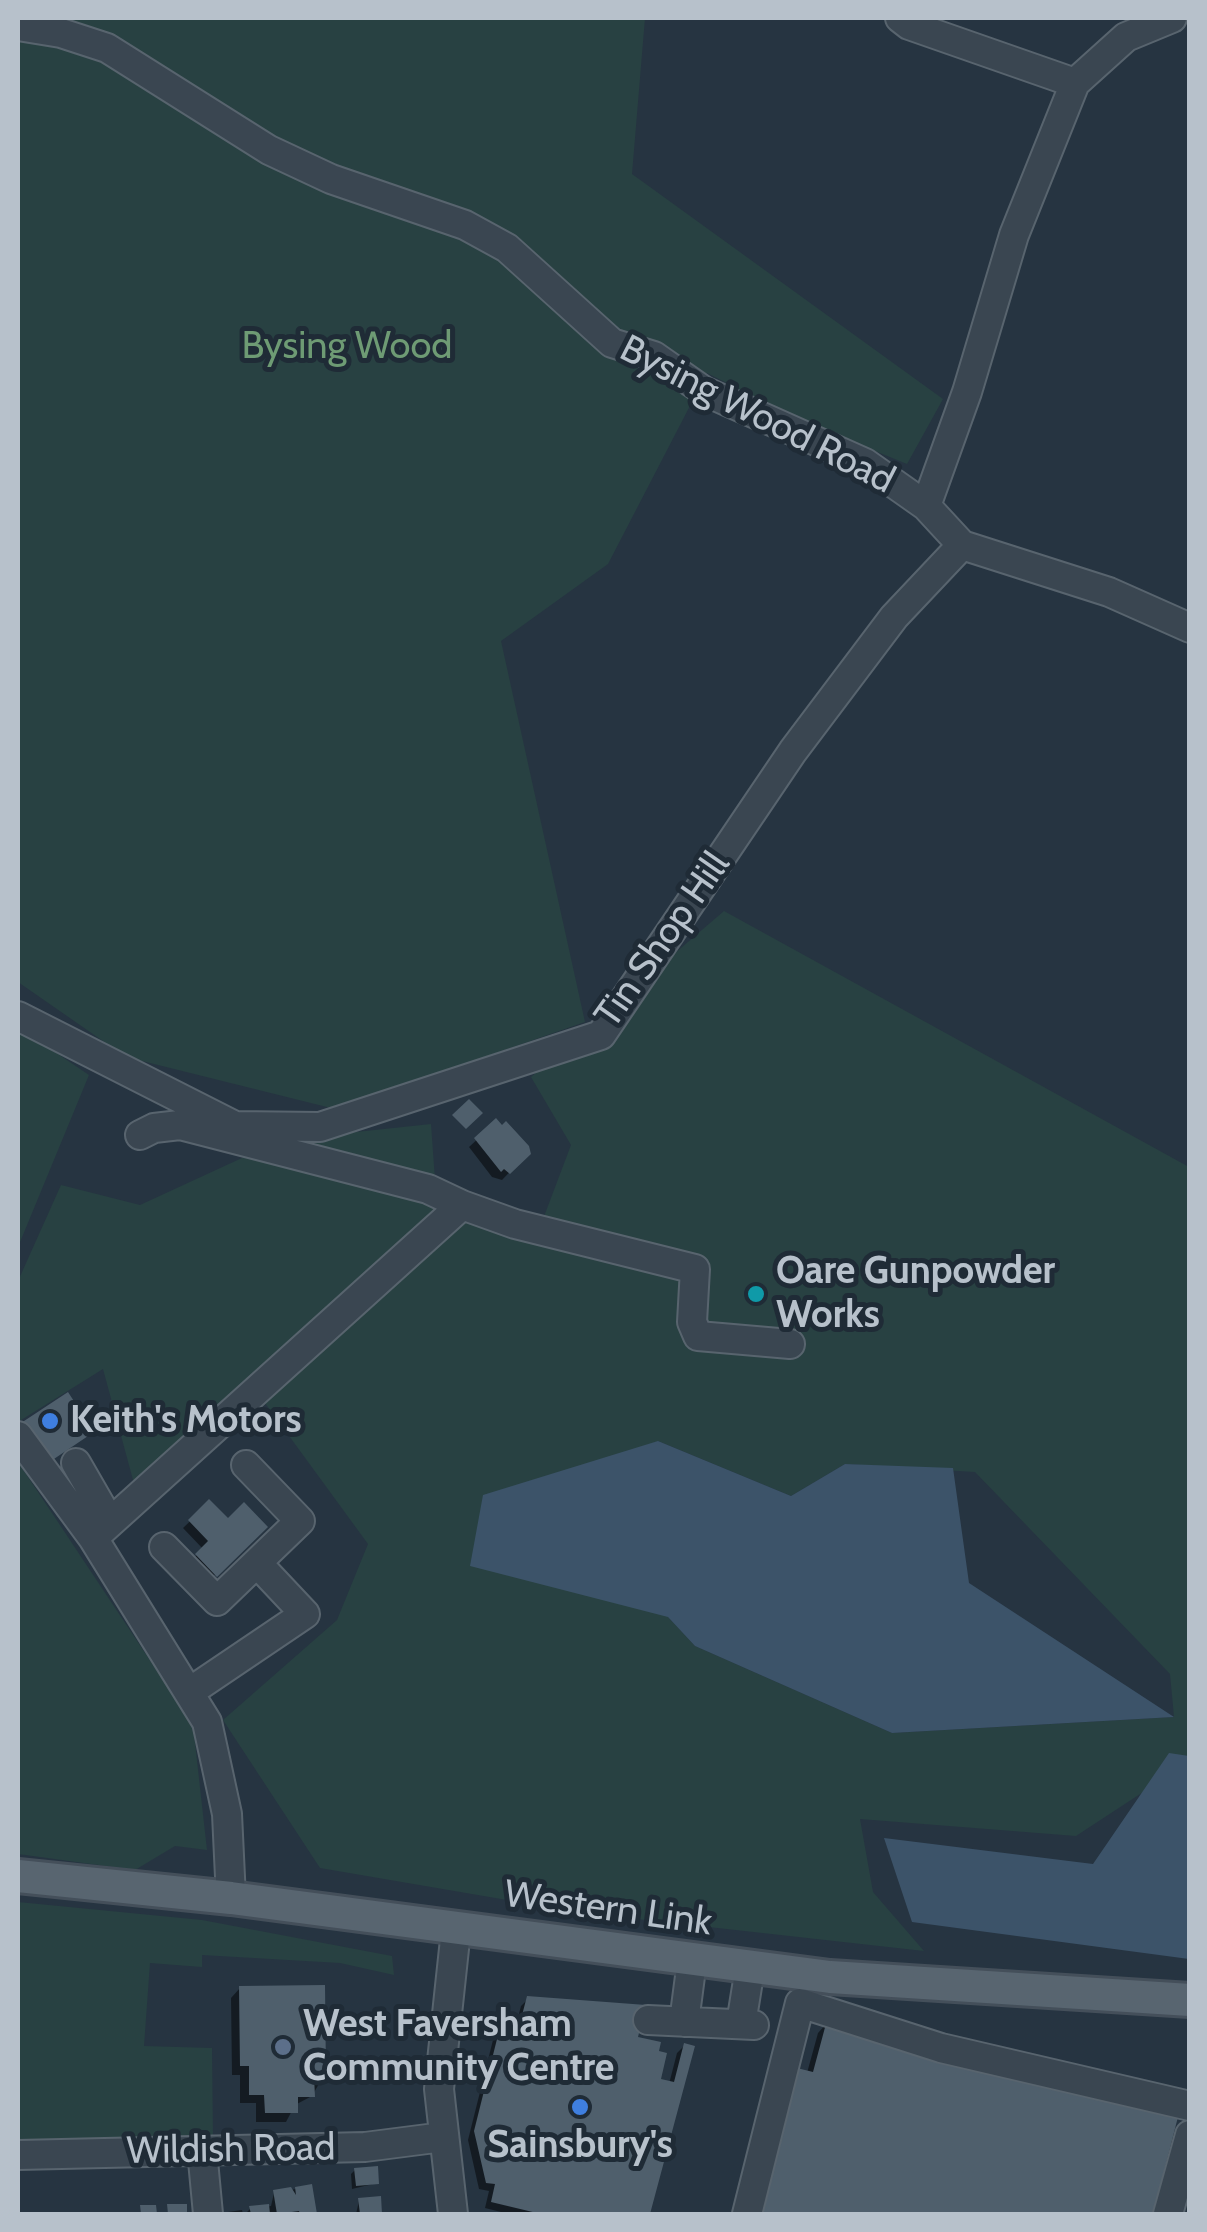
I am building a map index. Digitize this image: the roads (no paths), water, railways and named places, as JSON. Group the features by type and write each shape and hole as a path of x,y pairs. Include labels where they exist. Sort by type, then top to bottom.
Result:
{"main road":[{"name":"Western Link","path":"18,1876 230,1898 830,1977 1190,2000"}],"street":[{"path":"900,18 909,25 1074,83"},
{"path":"926,506 967,392 1014,235 1074,83 1126,36 1172,18"},
{"name":"Bysing Wood Road","path":"18,26 61,33 107,48 269,150 331,179 466,225 506,248 612,342 654,356 704,391 865,463 926,506 962,545"},
{"path":"962,545 1109,592 1190,628"},
{"name":"Tin Shop Hill","path":"18,1016 235,1126 320,1127 600,1035 804,736 894,616 962,545"},
{"path":"140,1135 154,1128 180,1124 428,1189 515,1224 695,1269 692,1322 698,1336 790,1344"},
{"path":"102,1530 462,1205"},
{"path":"18,1436 102,1530"},
{"path":"76,1463 102,1530 206,1722 227,1814 230,1898"},
{"path":"164,1547 217,1601 300,1520 246,1465"},
{"path":"191,1692 305,1614 257,1562"},
{"path":"452,2214 438,2090 456,1930"},
{"path":"684,2022 692,1961"},
{"path":"648,2020 747,2025 750,1968"},
{"path":"747,2214 800,2002 941,2048 1190,2106"},
{"path":"1168,2214 1190,2135"},
{"name":"Wildish Road","path":"18,2155 364,2147 443,2137"},
{"path":"202,2150 208,2214"},
{"path":"1186,2214 1190,2199"}],"water":[{"path":"658,1441 791,1496 845,1464 953,1468 969,1583 1174,1717 892,1733 695,1646 668,1617 470,1566 483,1495"},
{"path":"1169,1753 1189,1756 1189,1959 912,1922 884,1838 1093,1864"}],"place":[{"name":"Oare Gunpowder Works","path":"756,1294"},
{"name":"Keith's Motors","path":"50,1421"},
{"name":"West Faversham Community Centre","path":"283,2047"},
{"name":"Sainsbury's","path":"580,2107"}],"park label":[{"name":"Bysing Wood","path":"347,347"}]}
